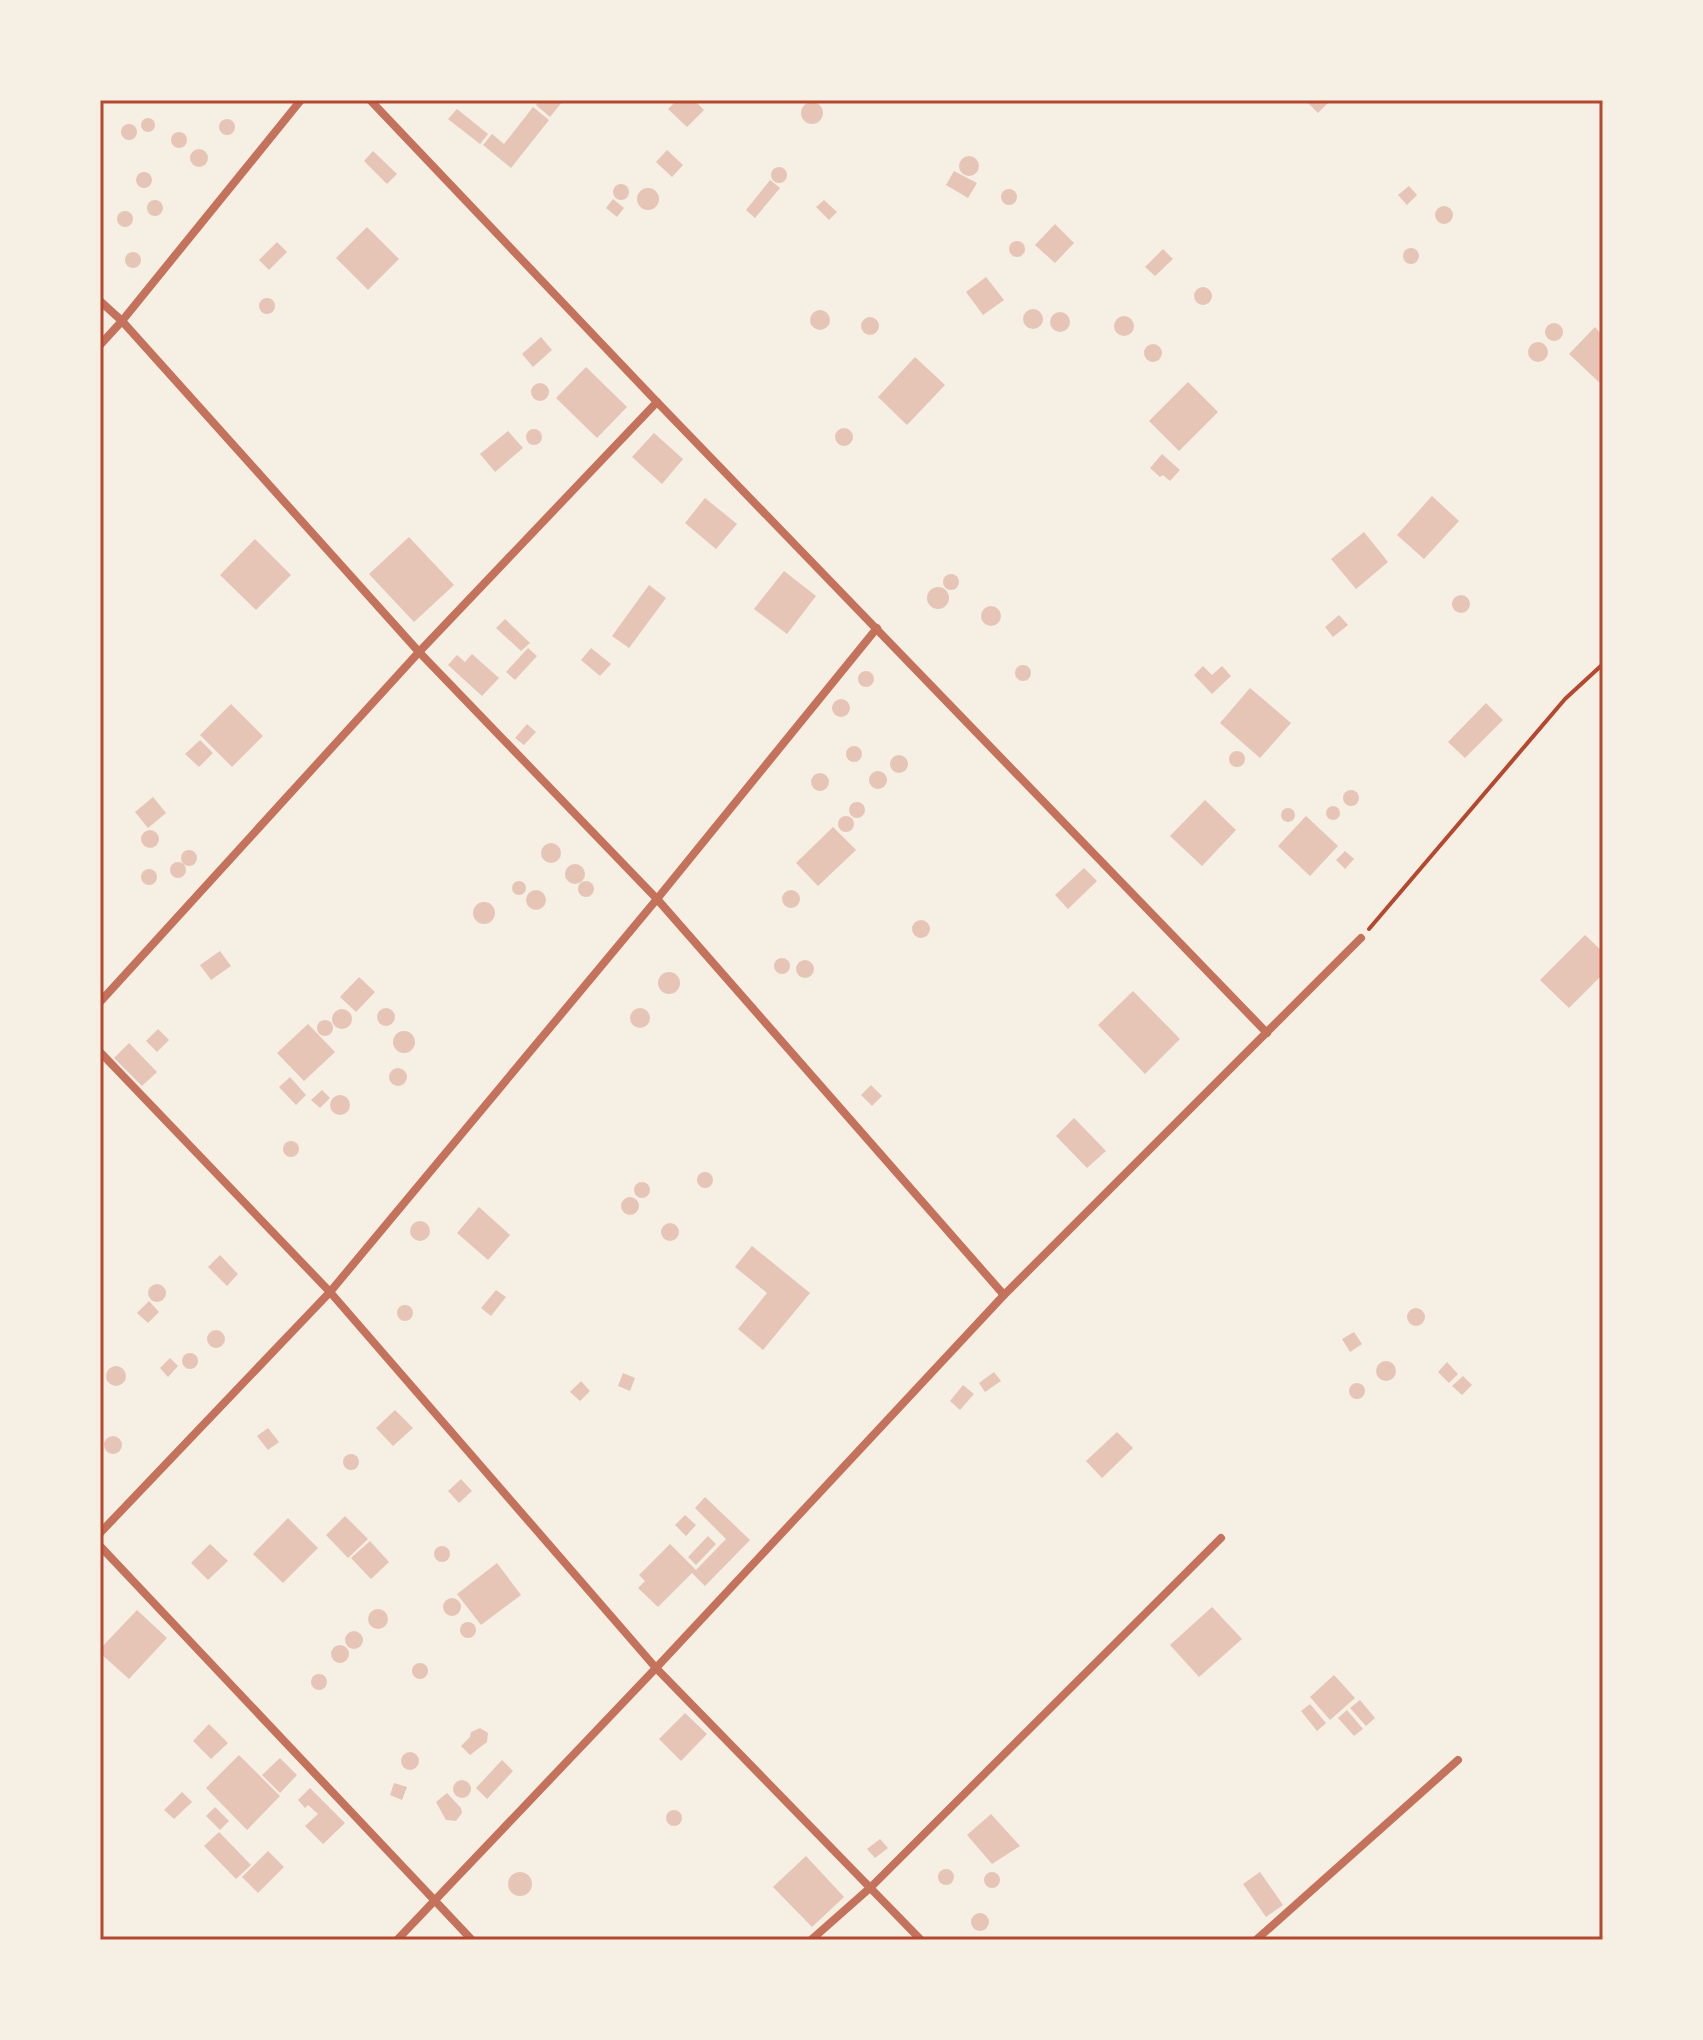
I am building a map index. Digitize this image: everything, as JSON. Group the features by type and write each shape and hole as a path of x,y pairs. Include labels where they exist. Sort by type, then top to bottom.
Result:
{"street":[{"path":"100,345 301,100"},
{"path":"370,100 657,402 1267,1033"},
{"path":"100,301 122,321 419,652 657,899 1004,1295"},
{"path":"100,1002 419,652 657,402"},
{"path":"100,1533 330,1292 657,899 877,628"},
{"path":"397,1940 1004,1295 1361,938"},
{"path":"100,1052 330,1292 656,1668 921,1940"},
{"path":"811,1940 871,1887 1221,1538"},
{"path":"100,1546 472,1940"},
{"path":"1256,1940 1458,1760"}],"path":[{"path":"1361,938 1565,699 1603,664"}],"building":[{"path":"540,100 562,102 550,117 536,105"},
{"path":"677,100 694,100 704,110 687,127 668,109"},
{"path":"1308,100 1331,100 1318,113"},
{"path":"812,102 823,113 812,124 801,113"},
{"path":"533,107 549,120 511,168 483,145 492,134 504,144"},
{"path":"457,109 488,134 480,144 448,119"},
{"path":"148,118 155,125 148,132 141,125"},
{"path":"224,119 230,119 235,127 233,133 224,135 219,130 219,124"},
{"path":"126,124 132,124 137,132 135,138 126,140 121,135 121,129"},
{"path":"176,132 182,132 187,140 185,146 176,148 171,143 171,137"},
{"path":"195,149 203,149 208,158 206,165 195,167 190,162 190,154"},
{"path":"667,150 683,165 672,177 656,162"},
{"path":"373,151 397,174 387,184 364,161"},
{"path":"969,156 976,159 979,166 976,173 969,176 962,173 959,166 962,159"},
{"path":"779,167 785,169 785,181 779,183 773,181 771,175 773,169"},
{"path":"954,171 977,183 968,198 946,185"},
{"path":"144,172 150,174 150,186 144,188 138,186 136,180 138,174"},
{"path":"770,180 780,188 755,218 746,210"},
{"path":"618,184 624,184 629,192 627,198 618,200 613,195 613,189"},
{"path":"1409,186 1417,195 1407,205 1398,195"},
{"path":"648,188 656,191 659,199 656,207 648,210 640,207 637,199 640,191"},
{"path":"1009,189 1015,191 1015,203 1009,205 1003,203 1001,197 1003,191"},
{"path":"613,199 624,208 617,217 606,208"},
{"path":"155,200 161,202 161,214 155,216 149,214 147,208 149,202"},
{"path":"824,200 837,212 829,220 816,207"},
{"path":"1440,206 1448,206 1453,215 1451,222 1440,224 1435,219 1435,211"},
{"path":"122,211 128,211 133,219 131,225 122,227 117,222 117,216"},
{"path":"1055,224 1074,243 1055,263 1035,245"},
{"path":"367,227 399,259 368,290 336,258"},
{"path":"1014,241 1020,241 1025,249 1023,255 1014,257 1009,252 1009,246"},
{"path":"277,242 287,252 269,270 259,260"},
{"path":"1411,248 1419,256 1411,264 1403,256"},
{"path":"1163,249 1173,259 1155,276 1145,267"},
{"path":"133,252 139,254 139,266 133,268 127,266 125,260 127,254"},
{"path":"986,277 1004,300 983,315 966,292"},
{"path":"1203,287 1212,296 1203,305 1194,296"},
{"path":"267,298 273,300 273,312 267,314 261,312 259,306 261,300"},
{"path":"1033,309 1040,312 1043,319 1040,326 1033,329 1026,326 1023,319 1026,312"},
{"path":"820,310 827,313 830,320 827,327 820,330 813,327 810,320 813,313"},
{"path":"1060,312 1067,315 1070,322 1067,329 1060,332 1053,329 1050,322 1053,315"},
{"path":"1124,316 1131,319 1134,326 1131,333 1124,336 1117,333 1114,326 1117,319"},
{"path":"870,317 879,326 870,335 861,326"},
{"path":"1554,323 1563,332 1554,341 1545,332"},
{"path":"1595,327 1603,336 1601,384 1569,354"},
{"path":"541,337 552,350 533,367 522,354"},
{"path":"1538,342 1545,345 1548,352 1545,359 1538,362 1531,359 1528,352 1531,345"},
{"path":"1153,344 1162,353 1153,362 1144,353"},
{"path":"915,357 945,385 907,425 878,397"},
{"path":"586,367 627,407 597,438 556,398"},
{"path":"1188,382 1218,412 1179,451 1149,421"},
{"path":"540,383 549,392 540,401 531,392"},
{"path":"840,428 848,428 853,437 851,444 840,446 835,441 835,433"},
{"path":"534,429 540,431 540,443 534,445 528,443 526,437 528,431"},
{"path":"508,431 523,448 495,472 480,454"},
{"path":"654,433 683,459 662,484 632,457"},
{"path":"1162,454 1180,470 1170,481 1150,468"},
{"path":"1432,496 1459,521 1424,559 1397,535"},
{"path":"705,498 737,524 716,549 685,523"},
{"path":"1364,532 1388,562 1356,589 1331,559"},
{"path":"409,537 454,585 414,622 369,574"},
{"path":"255,539 291,575 256,610 220,575"},
{"path":"784,571 816,596 787,634 754,609"},
{"path":"951,574 957,576 957,588 951,590 945,588 943,582 945,576"},
{"path":"649,585 666,598 629,648 612,636"},
{"path":"938,587 946,590 949,598 946,606 938,609 930,606 927,598 930,590"},
{"path":"1461,595 1470,604 1461,613 1452,604"},
{"path":"991,606 998,609 1001,616 998,623 991,626 984,623 981,616 984,609"},
{"path":"1339,615 1348,625 1333,637 1325,627"},
{"path":"505,619 530,643 521,651 496,628"},
{"path":"528,648 537,656 515,680 506,672"},
{"path":"591,648 611,664 600,676 581,660"},
{"path":"472,654 499,678 482,696 448,665 457,655 465,662"},
{"path":"1023,665 1031,673 1023,681 1015,673"},
{"path":"1203,666 1212,675 1222,666 1231,676 1212,694 1194,675"},
{"path":"866,671 874,679 866,687 858,679"},
{"path":"1250,688 1291,723 1260,758 1220,723"},
{"path":"841,699 850,708 841,717 832,708"},
{"path":"1486,703 1503,720 1465,758 1448,742"},
{"path":"231,704 263,736 232,767 200,735"},
{"path":"527,724 536,732 524,745 515,738"},
{"path":"200,740 213,753 199,767 185,754"},
{"path":"851,746 857,746 862,754 860,760 851,762 846,757 846,751"},
{"path":"1237,751 1243,753 1243,765 1237,767 1231,765 1229,759 1231,753"},
{"path":"895,755 903,755 908,764 906,771 895,773 890,768 890,760"},
{"path":"878,771 887,780 878,789 869,780"},
{"path":"820,773 829,782 820,791 811,782"},
{"path":"1351,790 1359,798 1351,806 1343,798"},
{"path":"153,797 166,813 148,828 135,812"},
{"path":"1205,800 1236,830 1202,866 1170,836"},
{"path":"857,802 865,810 857,818 849,810"},
{"path":"1333,806 1340,813 1333,820 1326,813"},
{"path":"1288,808 1295,815 1288,822 1281,815"},
{"path":"843,816 849,816 854,824 852,830 843,832 838,827 838,821"},
{"path":"1306,816 1338,846 1310,876 1278,846"},
{"path":"833,827 856,850 818,886 796,863"},
{"path":"150,830 159,839 150,848 141,839"},
{"path":"551,843 558,846 561,853 558,860 551,863 544,860 541,853 544,846"},
{"path":"189,850 197,858 189,866 181,858"},
{"path":"1345,851 1354,859 1345,869 1336,860"},
{"path":"178,862 186,870 178,878 170,870"},
{"path":"575,864 582,867 585,874 582,881 575,884 568,881 565,874 568,867"},
{"path":"1084,868 1097,881 1068,909 1055,895"},
{"path":"146,869 152,869 157,877 155,883 146,885 141,880 141,874"},
{"path":"519,881 526,888 519,895 512,888"},
{"path":"586,881 592,883 592,895 586,897 580,895 578,889 580,883"},
{"path":"532,890 540,890 546,900 540,910 532,910 526,904 526,896"},
{"path":"791,890 800,899 791,908 782,899"},
{"path":"484,902 492,905 495,913 492,921 484,924 476,921 473,913 476,905"},
{"path":"921,920 930,929 921,938 912,929"},
{"path":"1585,935 1603,952 1603,974 1569,1008 1540,980"},
{"path":"220,951 231,966 211,980 200,965"},
{"path":"779,958 785,958 790,966 788,972 779,974 774,969 774,963"},
{"path":"805,960 814,969 805,978 796,969"},
{"path":"665,972 673,972 680,983 673,994 665,994 658,987 658,979"},
{"path":"359,977 375,992 356,1012 340,997"},
{"path":"1133,991 1180,1039 1145,1074 1098,1025"},
{"path":"382,1008 390,1008 395,1017 393,1024 382,1026 377,1021 377,1013"},
{"path":"640,1008 647,1011 650,1018 647,1025 640,1028 633,1025 630,1018 633,1011"},
{"path":"342,1009 349,1012 352,1019 349,1026 342,1029 335,1026 332,1019 335,1012"},
{"path":"325,1020 331,1022 331,1034 325,1036 319,1034 317,1028 319,1022"},
{"path":"308,1024 335,1052 304,1081 277,1053"},
{"path":"158,1029 169,1040 157,1052 146,1041"},
{"path":"404,1031 412,1034 415,1042 412,1050 404,1053 396,1050 393,1042 396,1034"},
{"path":"129,1043 157,1072 142,1086 114,1058"},
{"path":"394,1068 402,1068 407,1077 405,1084 394,1086 389,1081 389,1073"},
{"path":"290,1077 306,1095 296,1105 279,1087"},
{"path":"871,1085 882,1096 872,1106 861,1095"},
{"path":"322,1090 330,1098 320,1108 311,1100"},
{"path":"340,1095 347,1098 350,1105 347,1112 340,1115 333,1112 330,1105 333,1098"},
{"path":"1074,1118 1106,1151 1087,1168 1056,1136"},
{"path":"288,1141 294,1141 299,1149 297,1155 288,1157 283,1152 283,1146"},
{"path":"702,1172 708,1172 713,1180 711,1186 702,1188 697,1183 697,1177"},
{"path":"642,1182 650,1190 642,1198 634,1190"},
{"path":"630,1197 639,1206 630,1215 621,1206"},
{"path":"479,1207 510,1235 488,1260 457,1233"},
{"path":"420,1221 427,1224 430,1231 427,1238 420,1241 413,1238 410,1231 413,1224"},
{"path":"670,1223 679,1232 670,1241 661,1232"},
{"path":"752,1246 810,1293 763,1350 738,1329 767,1293 735,1267"},
{"path":"220,1255 238,1274 227,1286 208,1267"},
{"path":"157,1284 166,1293 157,1302 148,1293"},
{"path":"496,1290 506,1297 491,1316 481,1308"},
{"path":"149,1301 159,1312 148,1323 137,1313"},
{"path":"405,1305 411,1307 411,1319 405,1321 399,1319 397,1313 399,1307"},
{"path":"1416,1308 1425,1317 1416,1326 1407,1317"},
{"path":"216,1330 225,1339 216,1348 207,1339"},
{"path":"1354,1332 1362,1344 1350,1352 1342,1339"},
{"path":"190,1353 196,1355 196,1367 190,1369 184,1367 182,1361 184,1355"},
{"path":"170,1358 178,1366 168,1377 160,1368"},
{"path":"1382,1361 1390,1361 1396,1371 1390,1381 1382,1381 1376,1375 1376,1367"},
{"path":"1447,1362 1458,1374 1449,1383 1438,1372"},
{"path":"116,1366 123,1369 126,1376 123,1383 116,1386 109,1383 106,1376 109,1369"},
{"path":"994,1372 1001,1381 985,1392 979,1383"},
{"path":"623,1373 635,1378 630,1391 618,1386"},
{"path":"1463,1376 1472,1385 1462,1395 1452,1386"},
{"path":"581,1381 590,1391 580,1401 570,1392"},
{"path":"1357,1383 1365,1391 1357,1399 1349,1391"},
{"path":"963,1385 974,1394 960,1410 950,1401"},
{"path":"395,1410 413,1428 393,1446 376,1428"},
{"path":"268,1428 279,1442 268,1450 257,1436"},
{"path":"1117,1432 1133,1448 1102,1478 1086,1461"},
{"path":"113,1436 122,1445 113,1454 104,1445"},
{"path":"348,1454 354,1454 359,1462 357,1468 348,1470 343,1465 343,1459"},
{"path":"461,1479 472,1491 459,1503 448,1491"},
{"path":"705,1497 750,1540 705,1586 692,1573 658,1607 638,1588 645,1581 639,1575 670,1544 696,1570 726,1539 695,1508"},
{"path":"685,1515 696,1525 686,1536 675,1525"},
{"path":"345,1516 368,1539 348,1558 326,1535"},
{"path":"288,1518 318,1548 283,1583 253,1554"},
{"path":"708,1536 716,1544 696,1565 688,1557"},
{"path":"370,1541 389,1562 371,1579 351,1558"},
{"path":"210,1544 228,1561 208,1580 191,1563"},
{"path":"439,1546 445,1546 450,1554 448,1560 439,1562 434,1557 434,1551"},
{"path":"497,1563 521,1595 481,1625 457,1594"},
{"path":"452,1598 461,1607 452,1616 443,1607"},
{"path":"1212,1607 1242,1639 1199,1677 1170,1645"},
{"path":"378,1609 385,1612 388,1619 385,1626 378,1629 371,1626 368,1619 371,1612"},
{"path":"137,1610 167,1638 129,1679 100,1653 100,1649"},
{"path":"468,1622 474,1624 474,1636 468,1638 462,1636 460,1630 462,1624"},
{"path":"350,1631 358,1631 363,1640 361,1647 350,1649 345,1644 345,1636"},
{"path":"340,1645 347,1647 347,1661 340,1663 333,1661 331,1654 333,1647"},
{"path":"420,1663 426,1665 426,1677 420,1679 414,1677 412,1671 414,1665"},
{"path":"319,1674 325,1676 325,1688 319,1690 313,1688 311,1682 313,1676"},
{"path":"1334,1675 1355,1698 1330,1720 1310,1697"},
{"path":"1360,1700 1375,1718 1366,1726 1350,1708"},
{"path":"1310,1704 1326,1723 1317,1731 1301,1711"},
{"path":"1347,1710 1363,1729 1354,1736 1338,1718"},
{"path":"685,1713 707,1734 681,1761 659,1739"},
{"path":"209,1724 228,1743 211,1759 193,1741"},
{"path":"480,1728 488,1733 487,1742 470,1755 461,1746 471,1732"},
{"path":"410,1752 419,1761 410,1770 401,1761"},
{"path":"239,1755 280,1796 247,1830 206,1788"},
{"path":"280,1758 297,1775 280,1793 262,1775"},
{"path":"502,1760 513,1771 487,1799 476,1788"},
{"path":"462,1780 471,1789 462,1798 453,1789"},
{"path":"394,1783 407,1787 402,1800 390,1795"},
{"path":"310,1788 345,1823 323,1844 305,1826 318,1814 308,1805 305,1808 298,1800"},
{"path":"182,1792 192,1802 174,1819 164,1810"},
{"path":"447,1793 461,1808 462,1813 456,1821 446,1820 436,1802"},
{"path":"215,1807 229,1821 220,1830 206,1816"},
{"path":"671,1810 677,1810 682,1818 680,1824 671,1826 666,1821 666,1815"},
{"path":"991,1814 1020,1846 992,1864 967,1835"},
{"path":"219,1832 251,1865 236,1879 204,1846"},
{"path":"880,1839 888,1848 875,1858 867,1849"},
{"path":"268,1851 284,1867 258,1893 242,1877"},
{"path":"806,1856 844,1897 812,1927 773,1887"},
{"path":"943,1869 949,1869 954,1877 952,1883 943,1885 938,1880 938,1874"},
{"path":"520,1872 528,1876 532,1884 528,1892 520,1896 512,1892 508,1884 512,1876"},
{"path":"989,1872 995,1872 1000,1880 998,1886 989,1888 984,1883 984,1877"},
{"path":"1260,1872 1283,1905 1266,1917 1243,1884"},
{"path":"980,1913 989,1922 980,1931 971,1922"}]}
